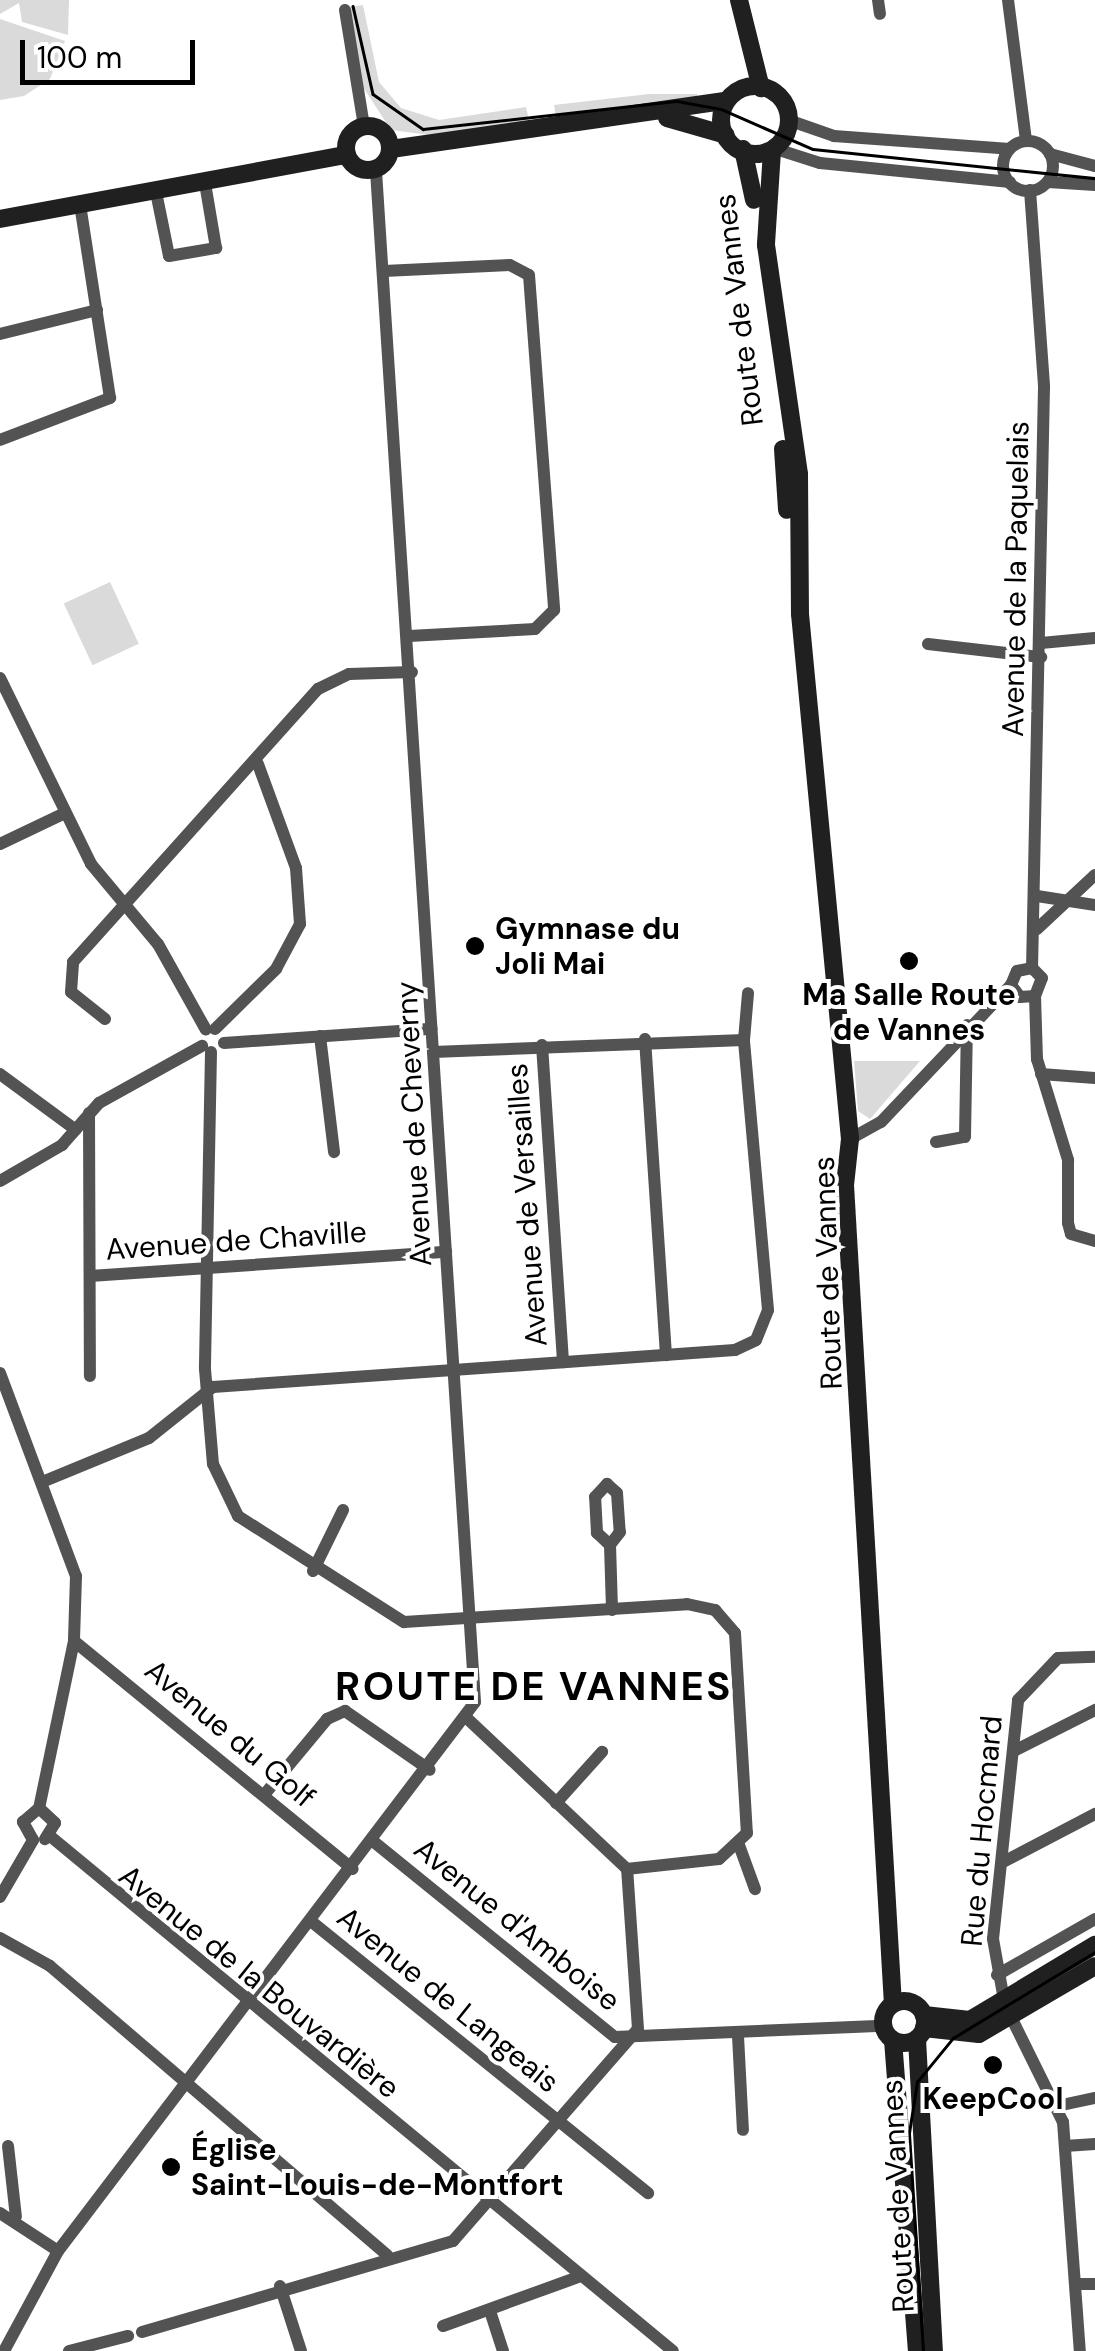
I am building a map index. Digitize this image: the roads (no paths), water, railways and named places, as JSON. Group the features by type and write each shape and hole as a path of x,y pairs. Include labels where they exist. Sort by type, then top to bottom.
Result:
{"main road":[{"path":"657,116 726,135 743,149 774,150 791,121 752,88 730,0"},
{"path":"739,0 752,88"},
{"path":"346,154 360,170 376,170 391,149 657,116 725,101 752,88"},
{"path":"725,101 726,135"},
{"path":"346,154 350,135 364,126 384,132 391,149"},
{"name":"Route de Vannes","path":"743,149 790,474"},
{"name":"Route de Vannes","path":"774,150 766,245 850,1140 845,1185 899,2002"},
{"path":"0,219 346,154"},
{"path":"921,2027 899,2002 888,2033 921,2027 979,2034 1095,1945"},
{"path":"1007,2009 1095,1966"},
{"name":"Route de Vannes","path":"921,2027 934,2351"},
{"name":"Route de Vannes","path":"888,2033 918,2351"}],"street":[{"path":"1008,0 1026,141"},
{"path":"344,10 364,126"},
{"path":"791,121 834,136 1010,150 1026,141"},
{"path":"1026,141 1050,154 1095,166"},
{"path":"774,150 820,163 1010,182 1030,190 1048,182 1095,185"},
{"path":"1010,150 1010,182"},
{"path":"1048,182 1050,154"},
{"name":"Avenue de Cheverny","path":"4,2351 58,2251 430,1770 468,1719 476,1695 412,672 376,170"},
{"path":"156,192 169,256 216,248 206,183"},
{"name":"Avenue de la Paquelais","path":"1030,190 1043,330 1037,929 1032,968"},
{"path":"0,440 108,402 80,205"},
{"path":"384,271 510,264 528,275 553,590 552,615 535,628 409,636"},
{"path":"0,334 97,310"},
{"path":"928,644 1041,650 1095,638"},
{"path":"104,1019 71,992 69,972 123,905 258,764 328,682 412,672"},
{"path":"0,678 4,696 65,813 123,905 158,944 210,1030 224,1043"},
{"path":"258,764 292,856 301,914 282,961 210,1030 206,1049 206,1389 226,1500 261,1538 396,1620 472,1619 694,1604 731,1626 750,1815 740,1845 755,1890"},
{"path":"0,844 65,813"},
{"path":"1037,929 1070,904 1095,875"},
{"path":"1036,896 1095,905"},
{"path":"850,1140 881,1122 967,1025 1011,984 1017,971 1032,968 1042,978 1035,996 1041,1074 1068,1160 1071,1234 1095,1240"},
{"path":"1011,984 1020,997 1035,996"},
{"path":"47,1480 148,1438 206,1389 746,1347 768,1318 753,1064 744,1040 748,993"},
{"path":"936,1142 965,1137 967,1025"},
{"path":"0,1180 72,1135 89,1112 206,1049 224,1043 432,1030"},
{"path":"320,1036 334,1152"},
{"path":"434,1052 645,1039 744,1040"},
{"path":"645,1039 666,1355"},
{"name":"Avenue de Versailles","path":"542,1046 563,1362"},
{"path":"0,1074 89,1148"},
{"path":"1041,1074 1095,1078"},
{"path":"89,1112 90,1376"},
{"name":"Avenue de Chaville","path":"90,1276 446,1252"},
{"path":"0,1372 47,1480 74,1561 74,1641 39,1808 23,1822 33,1840"},
{"path":"313,1571 343,1510"},
{"path":"610,1545 612,1610"},
{"name":"Avenue du Golf","path":"74,1641 354,1868"},
{"name":"Rue du Hocmard","path":"1080,2351 1065,2146 1057,2106 1007,2009 997,1974 1002,1862 1018,1700 1038,1674 1058,1658 1095,1657"},
{"path":"1016,1750 1095,1710"},
{"path":"264,1795 342,1712 430,1770"},
{"path":"69,2351 135,2334 280,2286 453,2241 553,2117 631,2042 639,2026 627,1869 468,1719"},
{"path":"556,1803 602,1752"},
{"path":"0,1897 33,1840 50,1836 54,1818 39,1808"},
{"path":"1002,1862 1024,1859 1095,1814"},
{"name":"Avenue de la Bouvardière","path":"50,1836 250,2005 674,2351"},
{"name":"Avenue d'Amboise","path":"374,1842 631,2042"},
{"path":"627,1869 713,1861 740,1845"},
{"path":"997,1974 1095,1918"},
{"name":"Avenue de Langeais","path":"312,1922 648,2194"},
{"path":"0,1938 40,1958 387,2256"},
{"path":"631,2042 888,2033"},
{"path":"738,2036 744,2130"},
{"path":"1057,2106 1095,2098"},
{"path":"1065,2146 1095,2144"},
{"path":"8,2146 16,2217"},
{"path":"0,2213 16,2217 58,2251"},
{"path":"443,2326 580,2276"},
{"path":"1076,2284 1095,2284"},
{"path":"280,2286 301,2351"},
{"path":"490,2311 503,2351"},
{"path":"1078,2324 1095,2322"}],"tram line":[{"path":"353,6 373,94 423,129 677,101 721,109 813,149 1095,178"},
{"path":"923,2351 909,2133 917,2082 953,2038 1095,1952"}],"place":[{"name":"Gymnase du Joli Mai","path":"475,946"},
{"name":"Ma Salle Route de Vannes","path":"909,961"},
{"name":"KeepCool","path":"993,2065"},
{"name":"Église Saint-Louis-de-Montfort","path":"171,2167"}],"district":[{"name":"ROUTE DE VANNES","path":"534,1686"}]}
